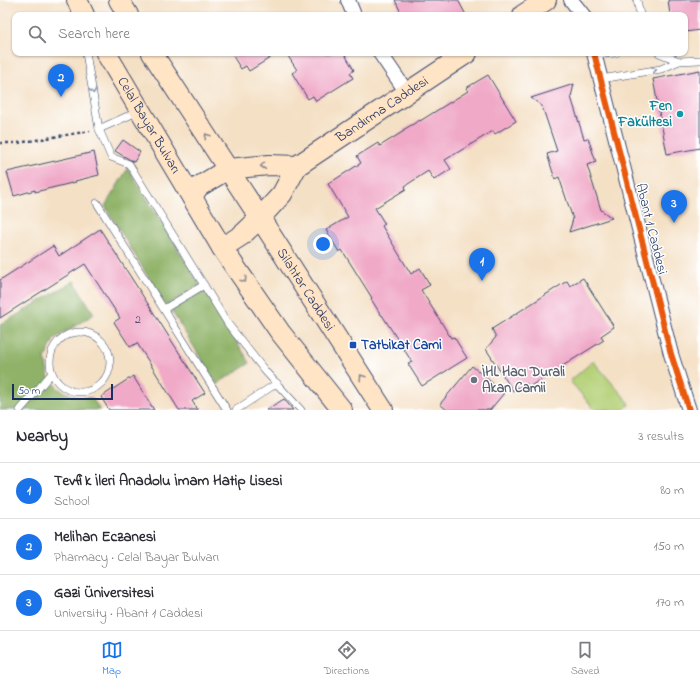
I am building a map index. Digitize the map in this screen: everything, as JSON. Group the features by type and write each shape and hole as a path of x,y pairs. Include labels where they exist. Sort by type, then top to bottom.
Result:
{"main road":[{"path":"77,0 83,12"},
{"path":"119,0 126,12"},
{"path":"528,12 546,0"},
{"name":"Celal Bayar Bulvarı","path":"108,56 192,197"},
{"path":"154,56 228,169"},
{"name":"Bandırma Caddesi","path":"222,248 242,235 282,194 297,166 408,94 463,56"},
{"path":"297,166 269,165 228,169 198,187 192,197 222,248 280,332 342,410"},
{"name":"Silahtar Caddesi","path":"228,169 383,410"}],"street":[{"path":"348,0 353,12"},
{"path":"571,0 581,12"},
{"path":"580,0 583,12"},
{"path":"382,56 408,94"},
{"name":"Abant 1 Caddesi","path":"595,56 671,354 689,410"}],"lane":[{"path":"77,0 79,12"},
{"path":"637,0 639,12"},
{"path":"87,56 99,129 111,157 129,164 228,324 301,410"},
{"path":"666,56 679,61"},
{"path":"601,78 661,69 679,61 700,60"},
{"path":"99,129 140,110"},
{"path":"97,203 227,410"},
{"path":"164,309 204,285"},
{"path":"81,332 90,334 99,339 106,346 110,365 108,375 102,384 94,389 84,392 74,392 64,388 57,382 52,373 50,363 51,353 62,337 71,333 81,332"},
{"path":"20,410 52,373"},
{"path":"236,410 277,383"}],"path":[{"path":"0,143 18,143 99,129"}],"green space":[{"path":"128,168 200,285 166,306 105,206"},
{"path":"74,281 94,314 54,339 45,358 49,378 59,389 76,397 92,398 100,410 0,410 0,325"},
{"path":"204,290 250,363 217,384 171,310"},
{"path":"593,361 630,404 623,410 595,410 570,381"}],"building":[{"path":"395,0 458,0 464,12 401,12"},
{"path":"668,0 700,0 700,30 688,32 688,12 670,12"},
{"path":"233,56 273,56 249,71 246,66 241,69"},
{"path":"288,56 346,56 354,70 350,73 353,78 316,101 313,96 308,99 292,73 297,70"},
{"name":"Fen Fakültesi","path":"700,70 700,148 667,154 653,79"},
{"path":"488,75 516,121 495,134 493,131 445,160 451,169 434,180 428,171 405,186 406,189 375,208 385,224 382,226 411,274 420,268 430,285 421,290 451,338 454,337 467,358 422,386 408,364 412,362 371,299 372,298 342,250 339,252 326,230 348,217 328,184 361,163 357,156 378,143 380,146 404,131 403,130 468,91 466,88"},
{"path":"574,84 571,97 584,139 588,138 596,162 587,165 601,210 612,218 569,232 573,219 559,177 555,179 547,154 557,151 542,106 531,98"},
{"path":"123,140 140,152 134,162 115,151"},
{"path":"94,152 99,175 75,181 76,182 35,192 35,190 14,196 7,172"},
{"path":"100,229 205,393 192,401 198,410 179,410 137,343 130,347 114,322 120,318 85,264 0,318 0,280 53,246 59,256"},
{"path":"583,278 614,327 601,336 604,340 529,387 526,383 513,391 486,349 496,337 492,329 567,281 570,286"},
{"name":"İHL Hacı Durali Akan Camii","path":"472,366 504,393 490,410 447,410 440,404"},
{"path":"133,376 154,410 109,410 101,397"},
{"path":"284,399 293,410 266,410"}],"cycle path":[{"path":"595,56 671,354 689,410"}],"place":[{"name":"Melihan Eczanesi","path":"61,97"},
{"name":"Fen Fakültesi","path":"680,114"},
{"name":"Gazi Üniversitesi","path":"674,223"},
{"name":"Tevfik İleri Anadolu İmam Hatip Lisesi","path":"482,281"},
{"name":"Tatbikat Cami","path":"353,345"},
{"name":"İHL Hacı Durali Akan Camii","path":"474,380"}]}
